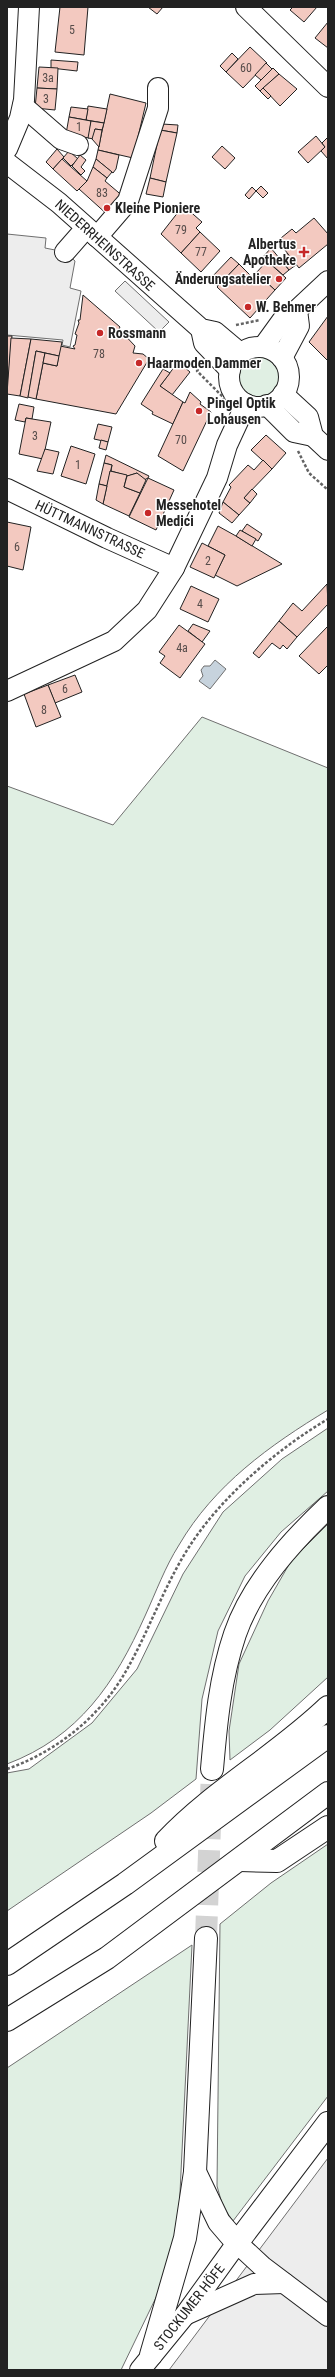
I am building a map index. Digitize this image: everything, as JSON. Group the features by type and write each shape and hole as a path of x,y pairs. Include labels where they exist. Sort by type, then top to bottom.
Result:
{"main road":[{"path":"212,1768 217,1711 224,1673 236,1633 276,1560 328,1507"},
{"path":"125,1884 173,1834 234,1782 304,1730 328,1707"},
{"path":"7,1964 125,1884 328,1736"},
{"path":"7,2020 106,1958 240,1860 328,1793"},
{"path":"240,1860 277,1861 328,1827"},
{"path":"146,2362 185,2238 195,2172 206,1938"},
{"path":"195,2172 219,2222 237,2244 328,2123"}],"street":[{"path":"7,149 20,118 23,106 29,7"},
{"path":"246,7 328,87"},
{"path":"65,252 128,201 158,108 158,88"},
{"path":"23,106 62,140 78,145"},
{"name":"NIEDERRHEINSTRASSE","path":"10,171 91,232 201,329 215,332 240,353"},
{"path":"263,347 284,318 297,310 328,281"},
{"path":"282,358 299,326 297,310"},
{"name":"NIEDERRHEINSTRASSE","path":"201,329 204,343 230,370"},
{"path":"263,347 274,351 282,358 288,372 287,387 283,394 267,405 253,406 246,404 232,390 230,370 240,353 251,348 263,347"},
{"path":"283,394 308,418 313,436"},
{"path":"7,691 114,641 147,610 174,568 217,478 227,445 246,404"},
{"path":"267,405 294,432 313,436 328,450"},
{"name":"HÜTTMANNSTRASSE","path":"7,489 107,538 174,568"},
{"path":"237,2244 284,2283 328,2316"},
{"name":"STOCKUMER HÖFE","path":"146,2362 185,2315 237,2244"},
{"path":"185,2315 254,2284 284,2283"}],"path":[{"path":"295,446 310,473 328,490"},
{"path":"7,1769 30,1761 50,1749 68,1736 104,1703 126,1672 189,1546 211,1518 248,1478 280,1450 328,1419"}],"green space":[{"path":"259,355 271,359 277,365 281,377 277,389 271,395 259,399 247,395 241,389 237,377 241,365 247,359"},
{"path":"202,717 328,768 328,1410 285,1437 226,1485 193,1523 174,1553 121,1664 92,1705 55,1739 32,1753 7,1764 7,786 113,825"},
{"path":"328,1428 328,1491 281,1532 245,1576 218,1631 202,1699 196,1779 151,1813 7,1911 7,1773 29,1769 92,1723 137,1669 183,1574 223,1512 282,1459"},
{"path":"328,1524 328,1677 270,1730 230,1760 229,1731 239,1664 268,1601 291,1561"},
{"path":"328,1844 328,2096 233,2221 223,2207 217,2186 220,1924 271,1883"},
{"path":"192,1945 178,2234 162,2285 121,2370 7,2370 7,2068"}],"shaded area":[{"path":"7,234 46,238 45,248 65,252 75,261 70,288 81,291 70,347 62,345 63,340 7,335"},
{"path":"125,281 169,322 159,332 115,291"},
{"path":"215,660 226,669 210,689 199,681 203,676 201,670 204,666 210,666"},
{"path":"328,2158 328,2370 169,2370"}],"building":[{"path":"60,7 88,7 84,55 55,52"},
{"path":"148,7 163,7 157,14"},
{"path":"293,7 317,7 304,22 290,10"},
{"path":"328,22 328,48 315,38"},
{"path":"250,47 267,63 243,88 226,72"},
{"path":"232,53 238,59 226,72 220,66"},
{"path":"51,60 78,62 77,71 51,68"},
{"path":"266,63 272,69 261,80 255,75"},
{"path":"39,67 58,68 57,89 37,88"},
{"path":"273,68 279,74 260,91 255,86"},
{"path":"279,74 297,89 280,106 263,88"},
{"path":"37,88 57,89 55,110 35,108"},
{"path":"263,88 271,96 268,99 260,91"},
{"path":"110,94 146,103 133,158 98,150"},
{"path":"88,106 107,109 104,123 86,120"},
{"path":"71,107 88,109 86,120 69,117"},
{"path":"69,117 91,121 89,138 66,134"},
{"path":"91,121 104,123 102,130 95,129 94,139 88,138"},
{"path":"162,124 178,125 177,133 160,130"},
{"path":"95,129 102,130 99,147 92,139"},
{"path":"160,130 177,133 166,182 150,178"},
{"path":"316,136 325,147 308,163 298,152"},
{"path":"328,137 328,159 321,151 325,147 322,143"},
{"path":"222,146 235,158 225,169 212,157"},
{"path":"57,149 64,157 53,169 46,162"},
{"path":"98,150 119,155 116,169 113,173 96,159"},
{"path":"69,151 78,159 71,166 63,158"},
{"path":"80,155 86,160 81,167 85,171 81,175 72,166"},
{"path":"62,159 87,181 77,191 53,169"},
{"path":"96,159 112,172 107,178 93,167"},
{"path":"93,167 107,178 105,181 125,198 109,216 79,189 87,181"},
{"path":"150,178 166,182 163,197 146,194"},
{"path":"261,186 268,193 263,198 256,191"},
{"path":"252,187 256,191 249,199 245,195"},
{"path":"186,208 202,222 196,228 200,232 181,253 161,234 179,211 181,213"},
{"path":"314,218 328,234 328,244 299,268 281,245 284,242 281,238 292,229 296,233"},
{"path":"200,232 220,251 201,272 181,253"},
{"path":"271,248 289,270 283,275 263,257"},
{"path":"287,253 296,265 289,270 280,258"},
{"path":"231,257 239,264 218,286 210,279"},
{"path":"267,261 286,278 275,290 256,273"},
{"path":"239,264 252,277 256,273 275,290 250,318 217,287"},
{"path":"83,295 120,327 119,329 135,346 133,353 143,354 149,359 116,414 36,399 43,363 57,366 60,346 75,349 73,346 75,345 77,335 75,334 79,323 78,320 80,320"},
{"path":"328,316 328,361 309,342"},
{"path":"7,336 12,336 7,395"},
{"path":"11,338 31,339 20,396 7,394"},
{"path":"31,339 62,342 59,356 36,351 28,398 20,396"},
{"path":"36,351 45,353 36,399 28,397"},
{"path":"45,353 59,356 57,366 43,363"},
{"path":"178,362 190,372 172,395 160,386"},
{"path":"163,369 170,373 160,386 183,402 173,424 152,414 153,412 141,404"},
{"path":"190,392 201,402 200,404 211,412 183,471 158,456 183,402 185,403"},
{"path":"19,404 34,407 32,419 26,418 25,422 15,420"},
{"path":"26,418 51,422 43,459 19,454"},
{"path":"98,424 112,427 108,442 94,439"},
{"path":"266,435 286,453 272,469 251,450"},
{"path":"101,440 108,442 106,450 99,448"},
{"path":"71,446 95,454 86,484 61,476"},
{"path":"45,449 59,452 53,474 37,471"},
{"path":"106,455 149,476 148,478 144,480 137,473 128,476 111,471 112,465 104,463"},
{"path":"263,460 272,469 244,498 250,503 239,515 223,502 231,487 229,485 248,465 254,470"},
{"path":"104,463 112,465 107,486 99,484"},
{"path":"110,471 127,475 124,487 140,493 129,516 103,504"},
{"path":"137,473 146,480 140,493 124,487 127,476"},
{"path":"148,478 174,490 156,530 129,517"},
{"path":"99,484 107,486 103,504 96,500"},
{"path":"252,489 257,494 250,503 244,498"},
{"path":"223,502 239,515 232,523 219,513"},
{"path":"7,522 31,527 23,570 7,566"},
{"path":"247,524 262,534 258,541 242,531"},
{"path":"218,526 282,564 237,586 215,575 225,555 208,546"},
{"path":"240,530 256,539 252,546 236,536"},
{"path":"202,543 225,555 214,578 190,567"},
{"path":"327,584 328,604 297,637 279,621 293,603 302,611"},
{"path":"191,586 219,599 208,622 180,609"},
{"path":"279,621 297,637 287,649 283,645 280,649 272,643 259,658 253,653"},
{"path":"193,624 210,631 202,642 188,631"},
{"path":"179,625 205,644 180,678 160,663 165,656 159,652"},
{"path":"328,626 328,665 319,674 299,656"},
{"path":"75,675 82,692 55,703 48,685"},
{"path":"48,685 61,717 36,727 24,694"}],"tunnel":[{"path":"206,1938 212,1769"}],"place":[{"name":"Kleine Pioniere","path":"107,208"},
{"name":"Albertus Apotheke","path":"304,252"},
{"name":"Änderungsatelier","path":"279,279"},
{"name":"W. Behmer","path":"248,307"},
{"name":"Rossmann","path":"100,333"},
{"name":"Haarmoden Dammer","path":"139,363"},
{"name":"Pingel Optik Lohausen","path":"199,411"},
{"name":"Messehotel Medici","path":"148,513"}]}
